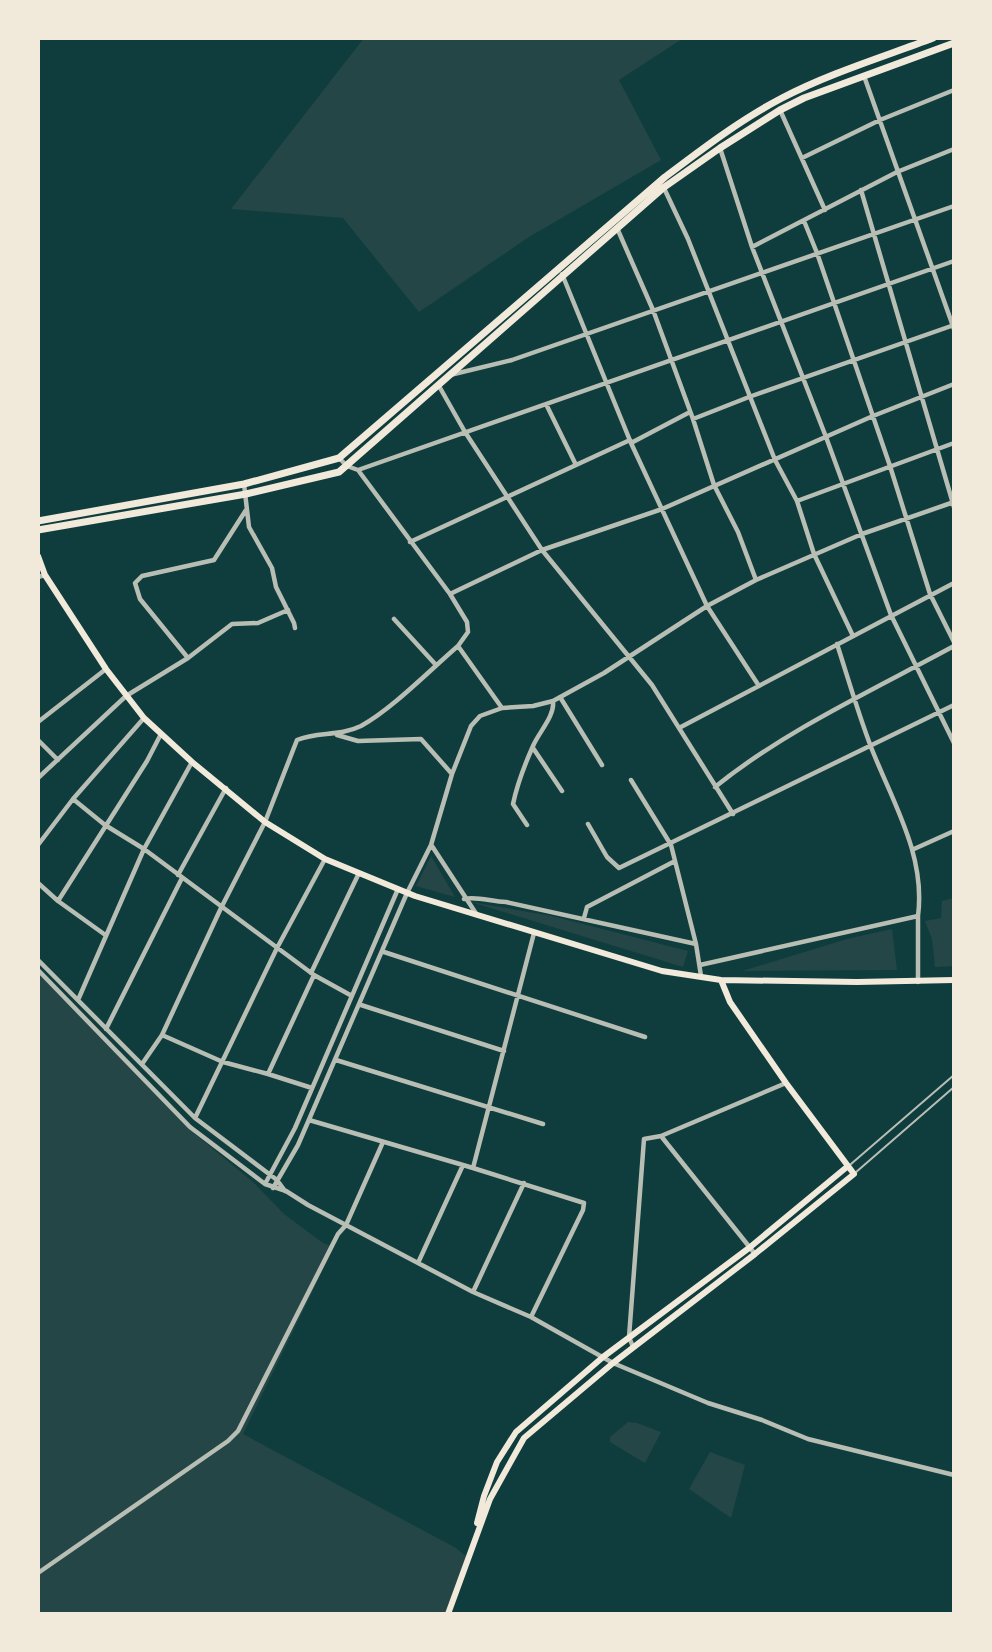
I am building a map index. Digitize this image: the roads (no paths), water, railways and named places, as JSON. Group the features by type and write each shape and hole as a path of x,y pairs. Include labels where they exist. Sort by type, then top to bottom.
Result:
{"main road":[{"path":"38,530 246,494 328,475 347,466 561,268 665,177 711,142 781,99 822,79 933,38"},
{"path":"38,521 244,484 339,458 563,278 663,188 720,148 780,110 863,75 954,43"},
{"path":"38,556 42,576 106,669 144,718 265,822 325,859 407,893 478,917 662,971 721,979 918,982 954,980"},
{"path":"448,1614 491,1499 523,1438 633,1347 854,1174 730,1002 721,979"},
{"path":"472,1545 484,1496 504,1448 516,1432 603,1356 749,1248 848,1166"}],"street":[{"path":"693,419 803,377 953,326 863,75"},
{"path":"802,158 880,120 954,90"},
{"path":"780,110 825,210"},
{"path":"720,148 752,247 782,320 891,615 954,743"},
{"path":"752,247 898,172 954,149"},
{"path":"665,177 663,188 688,239 775,460 797,501 814,554 853,636"},
{"path":"273,1188 298,1145 361,1005 407,893 431,845 452,774 471,726 480,716 502,708 533,706 553,701 629,658 707,606 756,580 862,534 953,504 861,190"},
{"path":"446,373 512,360 586,336 653,310 954,206"},
{"path":"715,787 740,767 855,698 954,644 930,594 890,466 804,221"},
{"path":"617,228 653,310 714,485 738,532 756,580"},
{"path":"358,470 954,261"},
{"path":"561,268 630,442 707,606 760,686"},
{"path":"438,384 465,432 542,550 652,685 733,814"},
{"path":"450,594 542,550 663,509 873,416 954,384"},
{"path":"546,404 576,465"},
{"path":"410,542 690,412"},
{"path":"797,501 954,443"},
{"path":"142,1064 162,1035 221,908 265,822 297,740 307,736 336,735 359,727 377,715 458,646 468,632 467,622 450,594 358,470 347,466 339,458"},
{"path":"244,484 249,527 272,568 276,587 295,628"},
{"path":"188,659 140,599 135,583 142,576 214,560 246,510"},
{"path":"679,728 954,583"},
{"path":"38,779 126,696 188,659 232,624 258,622 288,610"},
{"path":"394,619 436,665"},
{"path":"838,644 871,746 914,849 919,904 918,982"},
{"path":"458,646 502,708"},
{"path":"38,722 106,669"},
{"path":"560,697 602,765"},
{"path":"527,825 513,804 532,747 554,709 553,701"},
{"path":"588,824 607,857 620,868 954,705"},
{"path":"38,845 144,718"},
{"path":"58,901 161,734"},
{"path":"336,735 358,741 421,739 452,774"},
{"path":"38,740 58,760"},
{"path":"532,747 562,791"},
{"path":"78,1000 144,849 192,762"},
{"path":"631,780 671,845 696,944 701,976"},
{"path":"106,1029 226,788"},
{"path":"74,799 105,825 144,849 276,948 313,974 352,996"},
{"path":"914,849 954,831"},
{"path":"431,845 478,917"},
{"path":"195,1118 276,948 325,859"},
{"path":"584,918 587,907 675,861"},
{"path":"268,1073 359,873"},
{"path":"38,883 58,901 105,934"},
{"path":"265,1184 295,1128 398,889"},
{"path":"464,898 506,902 696,944"},
{"path":"700,965 918,916"},
{"path":"473,1168 534,933"},
{"path":"384,952 645,1037"},
{"path":"38,961 195,1118 277,1180 286,1191"},
{"path":"38,970 190,1127 265,1184 286,1191 474,1292 531,1317 613,1363 708,1403 762,1420 808,1439 954,1475"},
{"path":"361,1005 504,1051"},
{"path":"162,1035 223,1062 312,1088"},
{"path":"336,1060 543,1124"},
{"path":"633,1347 629,1336 644,1139 661,1136 786,1083"},
{"path":"309,1120 584,1203 531,1317"},
{"path":"661,1136 755,1254"},
{"path":"38,1573 229,1441 238,1431 338,1234 346,1225 383,1142"},
{"path":"418,1263 463,1165"},
{"path":"474,1292 524,1183"}],"lane":[{"path":"848,1166 954,1075"},
{"path":"854,1174 954,1087"}]}
